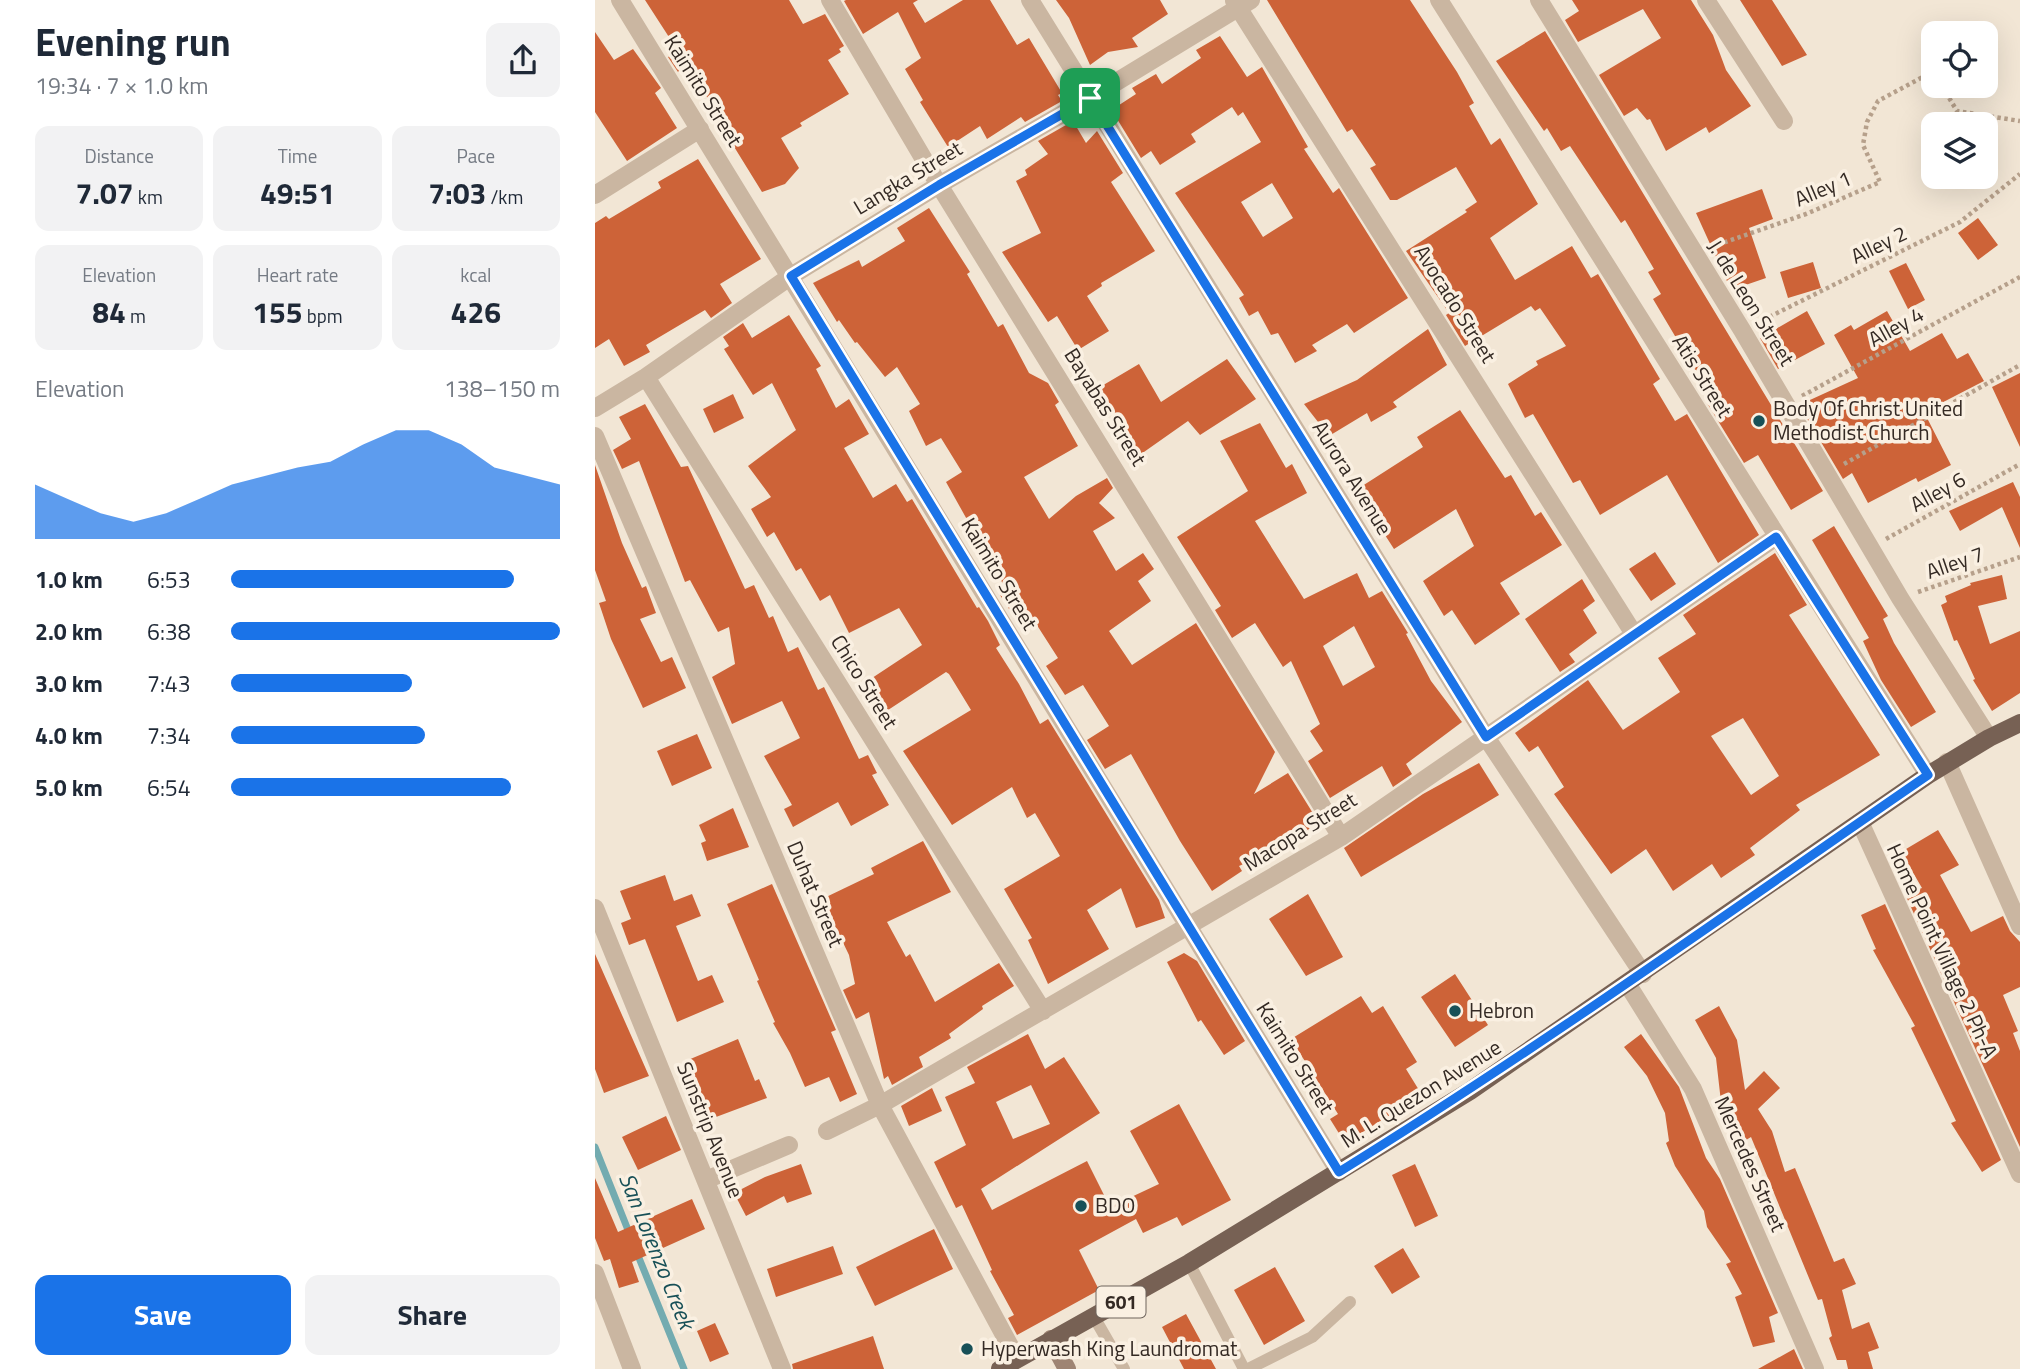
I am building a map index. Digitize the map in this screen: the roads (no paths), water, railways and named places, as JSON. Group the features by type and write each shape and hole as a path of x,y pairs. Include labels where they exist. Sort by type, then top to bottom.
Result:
{"main road":[{"name":"601","path":"1989,738 2020,723"},
{"name":"M. L. Quezon Avenue","path":"1000,1369 1189,1263 1470,1091 1636,980 1947,762 1989,738"}],"street":[{"name":"Kaimito Street","path":"620,0 1339,1172"},
{"name":"Bayabas Street","path":"831,0 939,185 1341,836"},
{"name":"Aurora Avenue","path":"1030,0 1636,980"},
{"name":"Atis Street","path":"1439,0 1928,775"},
{"name":"J. de Leon Street","path":"1539,0 1742,330 1901,598 1989,738"},
{"path":"1706,0 1784,121"},
{"name":"Langka Street","path":"595,408 646,377 791,276 939,185 1090,98 1241,3"},
{"name":"Avocado Street","path":"1241,3 1634,634"},
{"path":"595,195 700,129"},
{"name":"Chico Street","path":"646,377 1043,1011"},
{"name":"Duhat Street","path":"595,436 880,1105 1017,1359"},
{"name":"Macopa Street","path":"827,1131 880,1105 1188,928 1341,836 1776,537"},
{"path":"1947,762 2020,926"},
{"name":"Home Point Village 2 Ph-A","path":"1860,822 2020,1174"},
{"name":"Sunstrip Avenue","path":"595,908 782,1369"},
{"name":"Mercedes Street","path":"1636,980 1693,1089 1815,1369"},
{"path":"705,1180 789,1145"},
{"path":"595,1273 632,1369"},
{"path":"1051,1339 1067,1369"}],"lane":[{"path":"1189,1263 1246,1369 1312,1337 1350,1302"},
{"path":"1094,1317 1124,1369"}],"waterway":[{"name":"San Lorenzo Creek","path":"595,1147 630,1235"},
{"name":"San Lorenzo Creek","path":"637,1253 684,1369"}],"place":[{"name":"Body Of Christ United Methodist Church","path":"1759,421"},
{"name":"Hebron","path":"1455,1011"},
{"name":"BDO","path":"1081,1206"},
{"name":"Hyperwash King Laundromat","path":"967,1349"}]}
